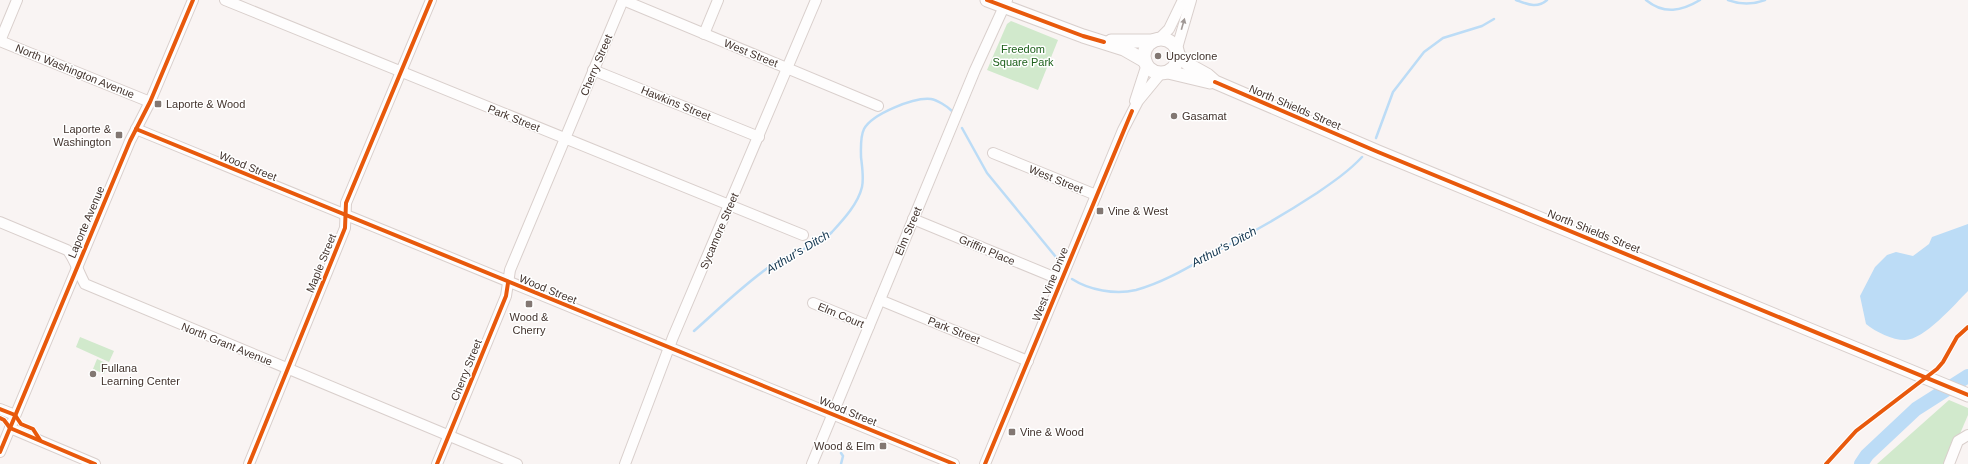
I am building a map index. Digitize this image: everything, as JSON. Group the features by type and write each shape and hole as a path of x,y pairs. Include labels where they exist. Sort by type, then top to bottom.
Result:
{"main road":[{"path":"987,0 1006,3 1083,36 1131,52 1146,63 1153,71 1164,72 1176,64 1177,52 1168,40 1104,42"},
{"path":"1146,63 1146,50 1156,40"},
{"name":"North Shields Street","path":"1177,52 1189,65 1208,75 1215,82 1365,147 1968,395"},
{"name":"North Shields Street","path":"1164,72 1183,75 1204,82 1215,82"}],"street":[{"path":"0,41 17,0"},
{"name":"Laporte Avenue","path":"0,452 76,268 136,129 150,102 193,0"},
{"name":"Park Street","path":"226,0 803,236"},
{"name":"Maple Street","path":"249,464 344,229 346,203 431,0"},
{"name":"West Street","path":"623,0 878,106"},
{"name":"Cherry Street","path":"437,464 506,296 510,270 623,0"},
{"path":"704,34 718,0"},
{"name":"Sycamore Street","path":"625,464 669,347 816,0"},
{"path":"1156,40 1169,29 1183,0"},
{"path":"1177,52 1191,0"},
{"name":"Elm Street","path":"812,464 976,70 1006,3"},
{"name":"North Washington Avenue","path":"0,41 150,102"},
{"name":"West Vine Drive","path":"985,464 1132,111 1146,63"},
{"name":"Hawkins Street","path":"593,70 759,136"},
{"name":"West Vine Drive","path":"1132,111 1164,72"},
{"name":"Wood Street","path":"136,129 954,464"},
{"name":"West Street","path":"993,153 1096,195"},
{"name":"Griffin Place","path":"914,219 1061,280"},
{"name":"North Grant Avenue","path":"0,222 67,250 72,254 76,268 85,284 517,464"},
{"name":"Park Street","path":"880,300 1028,361"},
{"name":"Elm Court","path":"813,303 869,326"},
{"path":"0,408 15,415"},
{"path":"10,428 95,464"},
{"path":"1949,464 1958,441 1968,435"}],"green space":[{"name":"Freedom Square Park","path":"1011,21 1058,40 1038,90 987,70 1007,24"},
{"path":"80,337 114,351 109,362 76,347"},
{"path":"97,359 108,364 104,374 93,369"},
{"path":"1949,400 1968,408 1968,415 1947,464 1877,464"}],"water":[{"path":"1968,224 1968,291 1939,320 1921,334 1905,340 1895,339 1884,335 1866,324 1860,296 1875,267 1887,255 1896,252 1913,256 1929,244 1932,237"}],"waterway":[{"path":"1516,0 1532,5 1543,3 1547,0"},
{"path":"1646,0 1660,8 1673,10 1686,7 1700,0"},
{"path":"1728,0 1746,4 1765,0"},
{"name":"Arthur's Ditch","path":"1376,138 1393,92 1424,52 1443,38 1482,26 1494,19"},
{"name":"Arthur's Ditch","path":"694,331 754,278 783,258 826,237 845,217 854,206 863,183 861,139 864,129 868,123 884,112 904,104 924,99 936,101 945,105 952,111"},
{"name":"Arthur's Ditch","path":"962,128 987,173 1060,262"},
{"name":"Arthur's Ditch","path":"1072,279 1094,289 1111,292 1136,290 1160,281 1251,233 1295,207 1335,180 1362,157"},
{"path":"1861,464 1867,455 1916,409 1968,376"},
{"path":"841,453 843,456 841,464"}],"cycle path":[{"path":"0,452 130,141 150,102 193,0"},
{"path":"249,464 345,228 346,203 431,0"},
{"path":"987,0 1083,36 1104,42"},
{"path":"1215,82 1378,152 1968,395"},
{"path":"985,464 1132,111"},
{"path":"136,129 954,464"},
{"path":"437,464 506,296 508,283"},
{"path":"1826,464 1856,431 1937,369 1943,362 1957,337 1968,327"},
{"path":"0,409 15,415 21,424 33,429 40,440"},
{"path":"0,418 4,420 10,428 95,464"}],"place":[{"name":"Upcyclone","path":"1158,56"},
{"name":"Laporte & Wood","path":"158,104"},
{"name":"Gasamat","path":"1174,116"},
{"name":"Laporte & Washington","path":"119,135"},
{"name":"Vine & West","path":"1100,211"},
{"name":"Wood & Cherry","path":"529,304"},
{"name":"Fullana Learning Center","path":"93,374"},
{"name":"Vine & Wood","path":"1012,432"},
{"name":"Wood & Elm","path":"883,446"}]}
